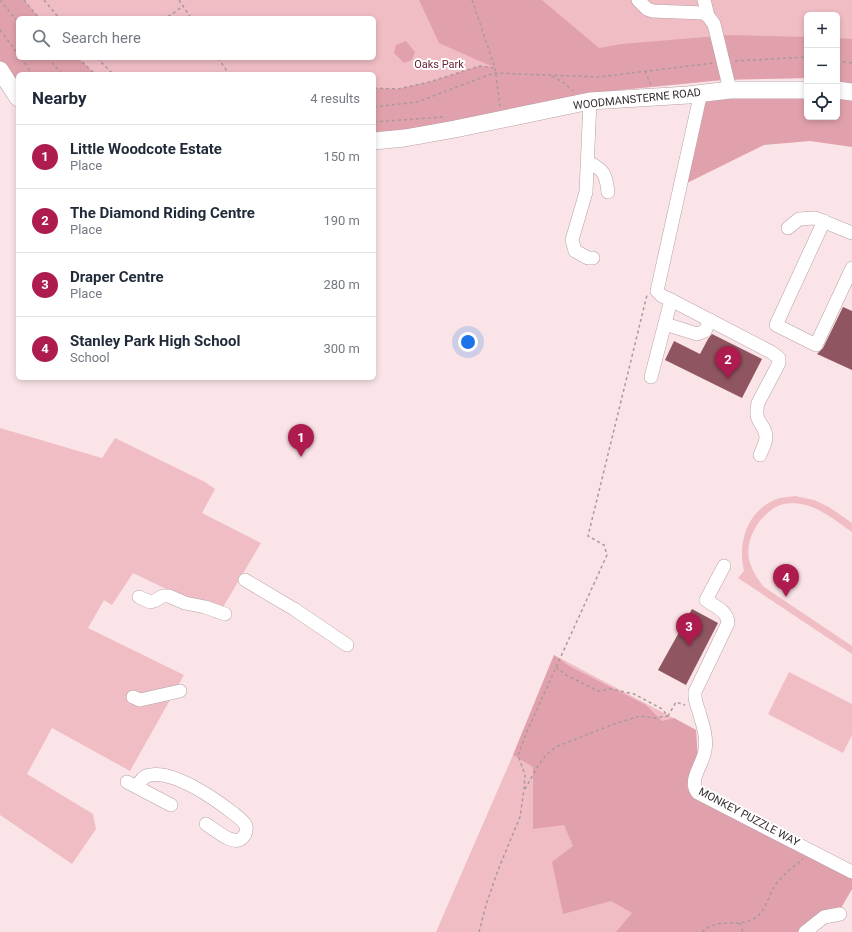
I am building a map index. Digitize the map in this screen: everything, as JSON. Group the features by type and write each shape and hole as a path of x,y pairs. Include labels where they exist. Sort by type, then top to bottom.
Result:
{"main road":[{"path":"0,70 16,95"},
{"name":"WOODMANSTERNE ROAD","path":"376,141 405,138 584,98 688,95 701,92 730,90 804,90"},
{"path":"840,90 852,92"}],"street":[{"path":"638,0 647,9 653,11 703,13 708,16"},
{"path":"704,0 708,16 714,24 730,90"},
{"path":"701,92 657,291 662,296 710,320 779,358 779,362 756,409 758,420 766,437 760,455"},
{"path":"584,98 588,162 586,192 572,240 575,251 588,258 592,258"},
{"path":"588,162 600,168 606,176 608,192"},
{"path":"788,228 799,219 815,218 852,233"},
{"path":"824,221 776,325 816,345 852,268"},
{"path":"651,377 671,300"},
{"path":"665,324 696,334 705,331 710,320"},
{"name":"MONKEY PUZZLE WAY","path":"724,566 706,600 727,616 728,623 695,692 706,749 703,761 694,779 693,784 695,789 698,793 852,872"},
{"path":"245,580 347,645"},
{"path":"139,597 150,602 163,596 169,596 185,603 205,607 225,614"},
{"path":"133,697 140,700 180,691"},
{"path":"171,805 132,784 151,775 160,774 181,781 212,797 222,804 243,822 247,831 242,839 238,841 232,840 206,824"},
{"path":"805,932 824,917 840,914"}],"path":[{"path":"0,0 16,20"},
{"path":"24,0 37,16"},
{"path":"44,0 57,16"},
{"path":"179,0 190,16"},
{"path":"472,0 495,68 494,74 500,107"},
{"path":"168,16 183,6"},
{"path":"0,30 16,51"},
{"path":"376,107 417,102 494,74 599,77 724,62 804,57"},
{"path":"22,60 31,72"},
{"path":"50,60 60,72"},
{"path":"80,60 93,72"},
{"path":"99,60 111,72"},
{"path":"219,60 228,72"},
{"path":"840,61 852,63"},
{"path":"376,88 398,89 480,66 495,68"},
{"path":"645,72 651,85"},
{"path":"550,75 564,83 584,98"},
{"path":"376,122 452,128"},
{"path":"479,932 486,905 498,870 520,817 525,775 518,755 556,667 608,555 604,545 588,536 648,292 657,291"},
{"path":"556,667 566,675 598,691 611,689 634,694 662,709 668,716"},
{"path":"668,716 676,702 699,712"},
{"path":"524,790 543,759 552,750 614,724 640,716 655,718 668,716"},
{"path":"702,932 718,923 740,923 756,917 763,909 777,882 813,851"},
{"path":"740,923 743,932"}],"green space":[{"name":"Oaks Park","path":"0,0 852,0 852,83 840,81 840,12 804,12 804,78 735,79 579,94 564,103 376,141 376,72 18,72"},
{"path":"0,428 102,458 115,438 205,482 215,489 202,513 261,543 216,619 189,600 133,573 112,605 104,600 88,628 184,675 130,771 52,728 27,774 93,814 96,829 72,864 0,815"},
{"path":"795,496 814,500 829,507 852,523 852,532 828,515 815,508 793,503 780,505 765,515 754,529 749,546 748,555 750,563 756,576 764,587 852,646 852,654 738,578 744,571 742,548 744,537 747,527 753,518 760,509 769,503 780,498"},
{"path":"554,655 696,730 698,762 687,786 695,799 784,842 852,889 841,908 824,914 800,932 436,932 513,755"},
{"path":"789,672 852,704 852,735 843,753 768,714"}],"shaded area":[{"path":"0,0 24,0 37,16 16,16 16,60 80,60 93,72 16,72 16,95 0,73"},
{"path":"419,0 542,0 599,48 622,44 729,35 804,37 804,78 721,80 579,94 564,103 376,141 376,88 398,89 429,82 480,66 493,67 439,43"},
{"path":"840,38 852,39 852,85 840,83"},
{"path":"406,41 415,52 412,60 404,63 394,53 396,45"},
{"path":"804,96 804,120 840,120 840,98 852,100 852,147 810,141 764,145 687,183 704,98"},
{"path":"554,655 569,666 646,705 662,721 674,718 696,730 698,762 687,786 695,799 852,877 852,889 841,908 824,914 800,932 616,932 632,913 611,901 563,914 552,862 573,846 564,825 533,829 533,767 513,755"}],"building":[{"path":"843,307 852,311 852,370 817,354 823,348"},
{"path":"712,334 762,359 742,398 665,360 674,341 700,354"},
{"path":"692,609 718,623 686,685 658,670"}],"place":[{"name":"The Diamond Riding Centre","path":"728,379"},
{"name":"Little Woodcote Estate","path":"301,457"},
{"name":"Stanley Park High School","path":"786,597"},
{"name":"Draper Centre","path":"689,646"}]}
